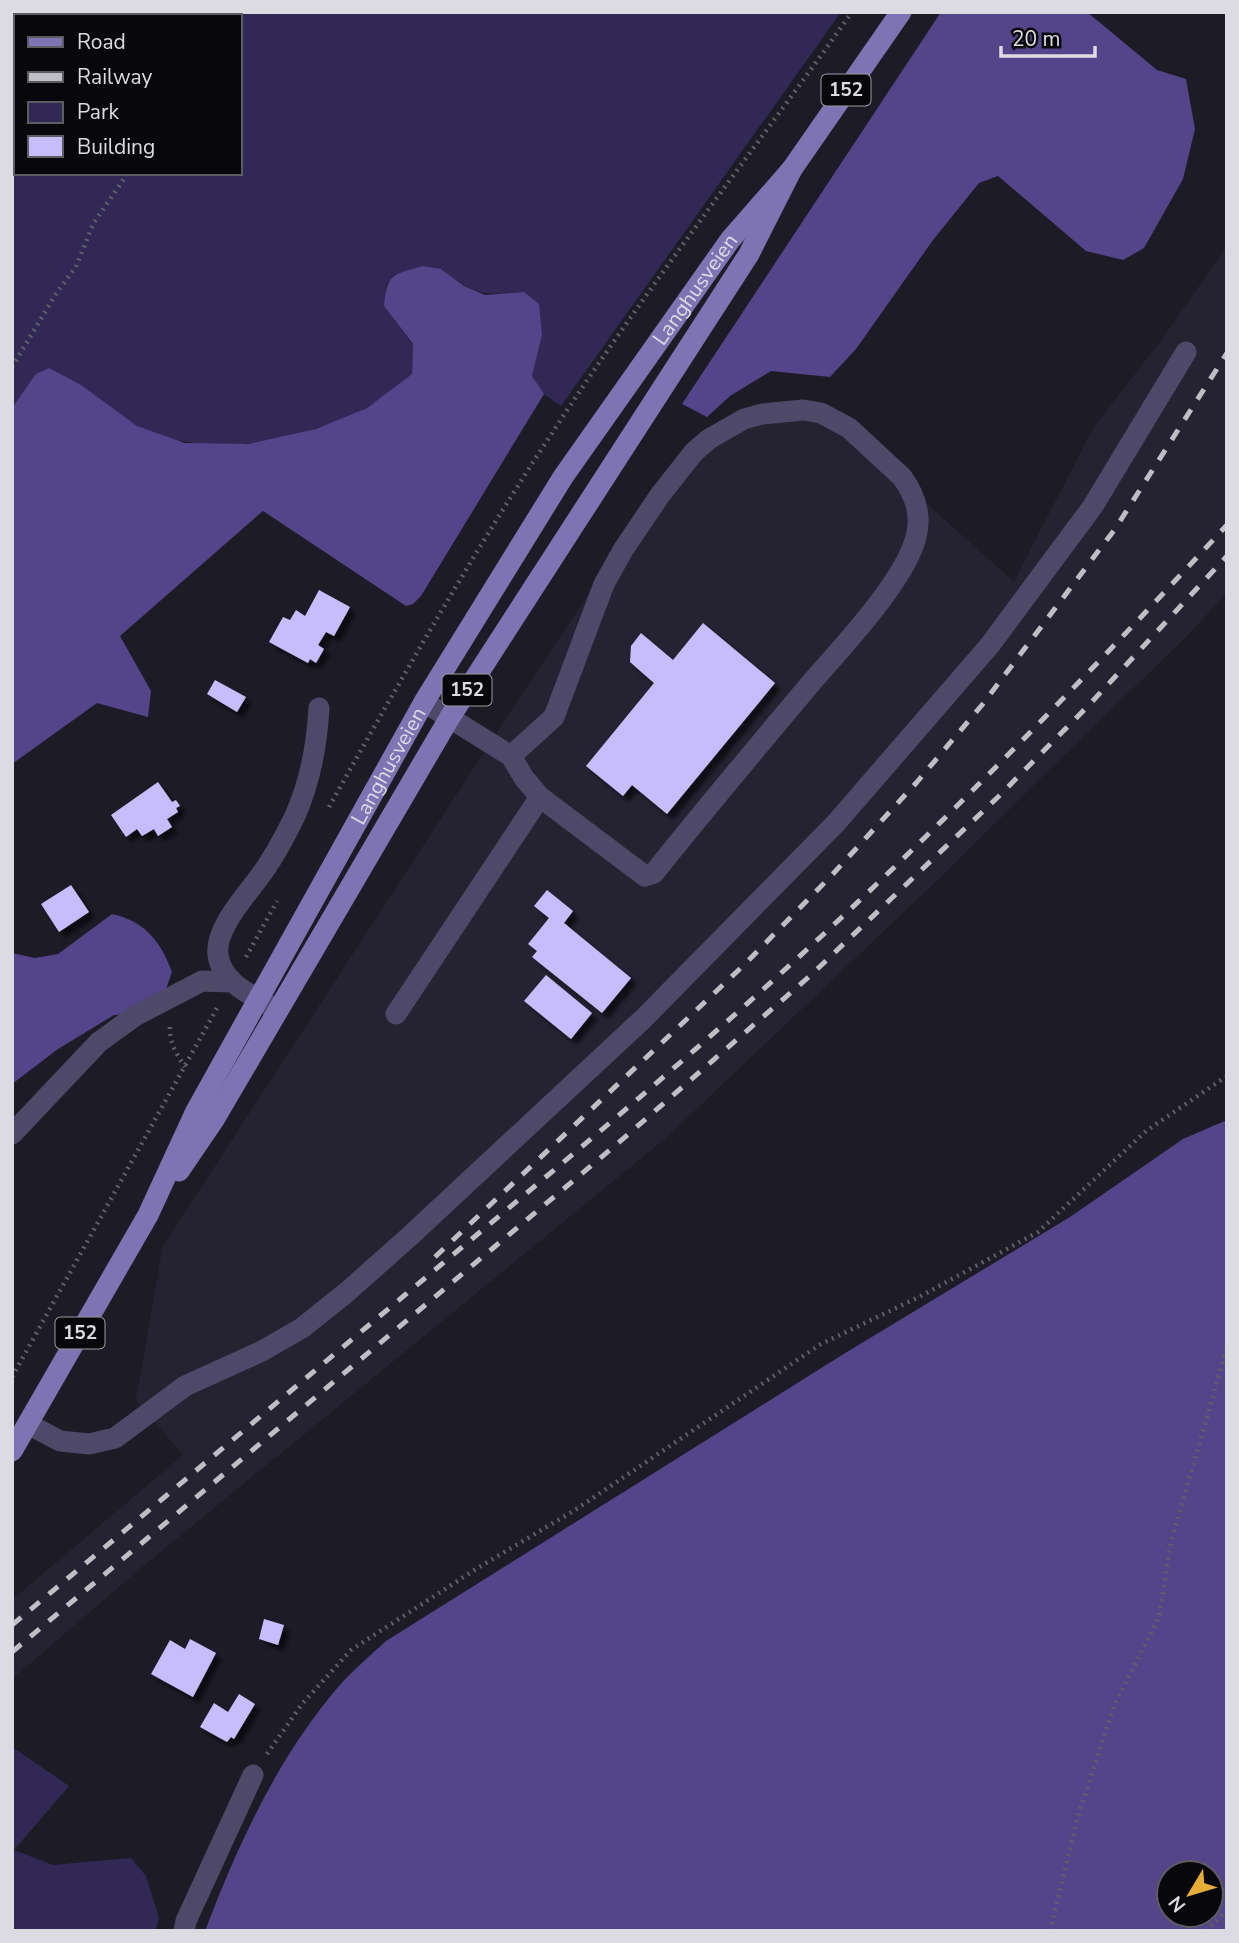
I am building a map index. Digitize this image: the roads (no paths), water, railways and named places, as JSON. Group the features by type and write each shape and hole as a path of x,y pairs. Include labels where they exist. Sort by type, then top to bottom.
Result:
{"main road":[{"name":"Langhusveien","path":"148,1215 196,1111 257,998 424,702 563,477 730,240 792,169 901,12"},
{"name":"Langhusveien","path":"12,1451 148,1215 215,1118 450,717 749,254 792,169"}],"lane":[{"path":"28,1424 60,1441 89,1444 115,1438 185,1386 262,1351 302,1328 347,1292 420,1226 643,1019 836,823 990,645 1093,506 1186,352"},
{"path":"424,702 511,757 540,797 645,876 654,873 860,625 900,572 913,546 919,520 914,496 902,477 849,428 821,413 803,410 762,414 744,419 709,439 694,452 660,495 616,561 595,606 554,717 511,757"},
{"path":"279,1011 232,982 218,955 221,938 241,902 268,865 295,815 312,761 319,708"},
{"path":"396,1014 540,797"},
{"path":"12,1134 99,1042 135,1016 202,981 232,982"},
{"path":"184,1931 186,1921 253,1775"}],"railway":[{"path":"435,1257 744,965 832,875 917,782 982,705 1115,529 1227,353"},
{"path":"12,1625 678,1065 781,973 970,793 1227,525"},
{"path":"12,1652 617,1144 811,975 998,797 1088,706 1227,556"}]}
